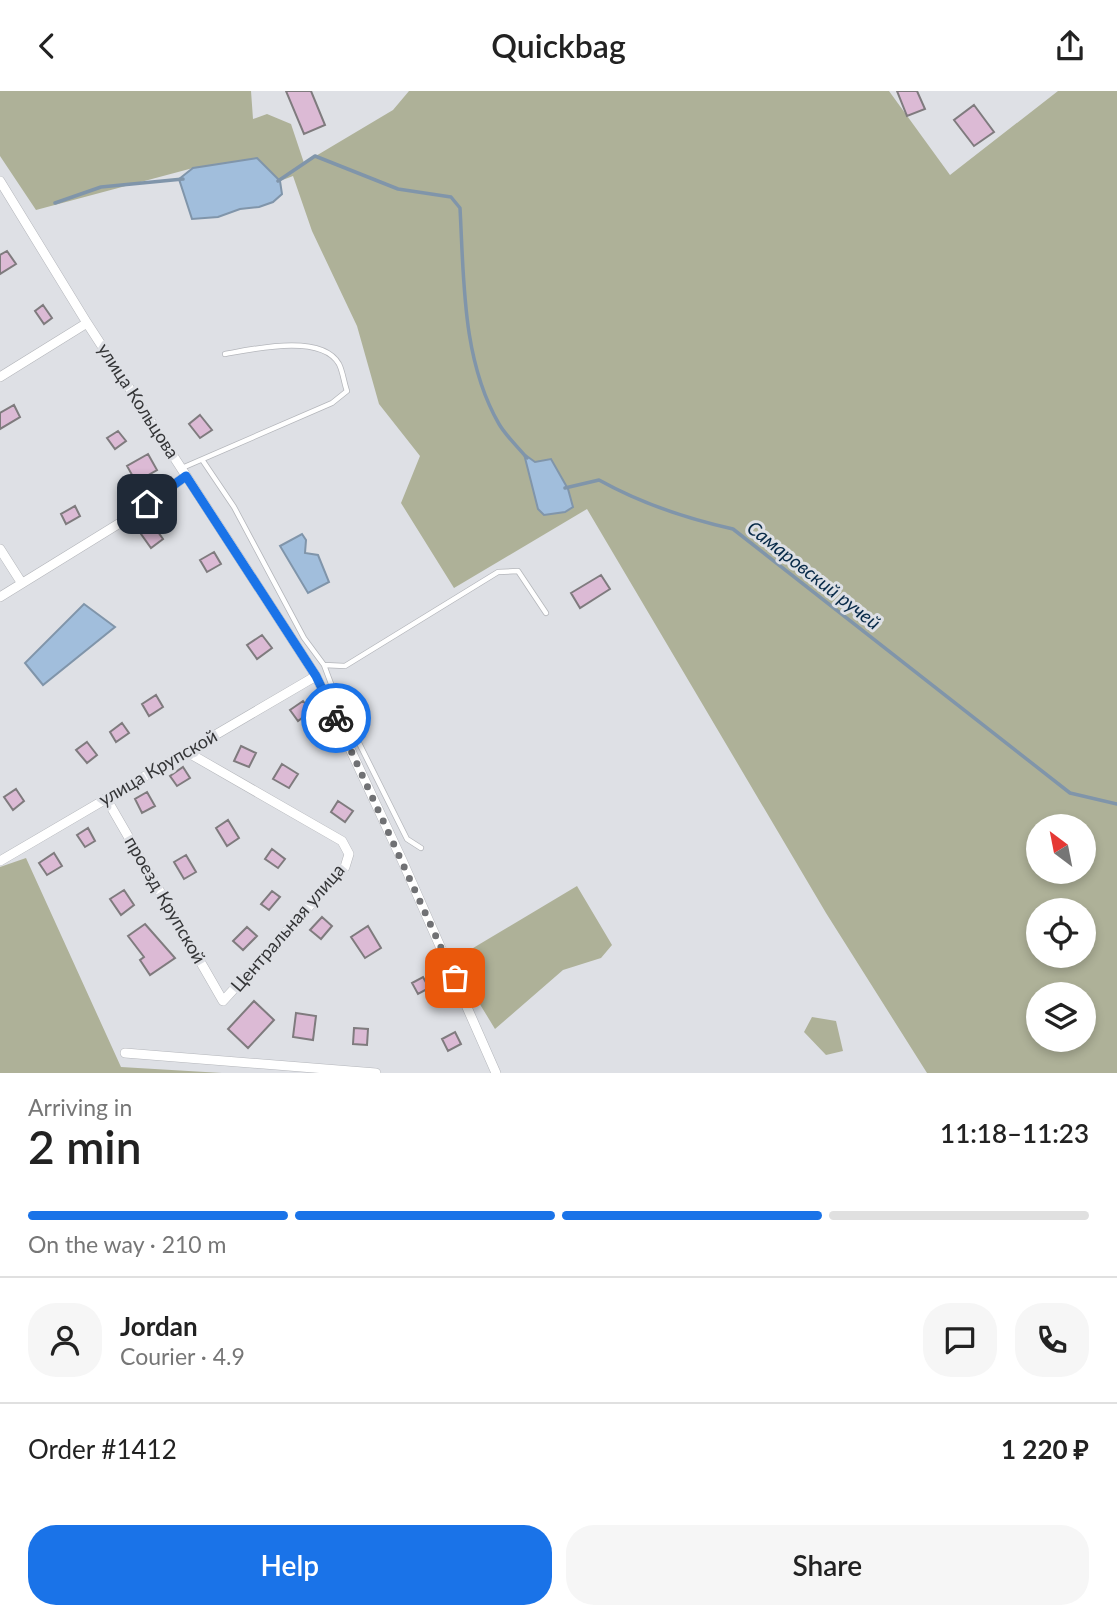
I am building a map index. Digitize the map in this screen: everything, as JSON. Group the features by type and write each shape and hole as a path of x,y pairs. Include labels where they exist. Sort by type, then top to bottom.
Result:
{"street":[{"name":"улица Кольцова","path":"0,181 87,323 316,676 402,860 496,1073"},
{"path":"0,377 87,323"},
{"path":"0,597 128,518 184,472"},
{"path":"0,549 22,582"},
{"name":"улица Крупской","path":"0,861 316,676"},
{"name":"Центральная улица","path":"187,752 342,841 349,854 345,867 223,1001"},
{"name":"проезд Крупской","path":"106,798 223,1001"},
{"path":"125,1053 376,1073"}],"lane":[{"path":"184,472 332,403 347,391 339,363 317,347 269,347 225,354"},
{"path":"203,461 234,507 304,638 324,665 336,697 407,839 421,848"},
{"path":"324,665 345,666 498,572 518,571 546,613"}],"green space":[{"path":"0,91 251,91 253,119 267,114 291,124 304,163 393,110 409,91 889,91 950,175 1058,91 1117,91 1117,1073 927,1073 826,913 587,509 454,588 401,503 420,456 379,404 357,326 312,231 293,176 280,181 257,158 193,168 36,210 0,156"},
{"path":"26,858 121,1067 222,1073 0,1073 0,867"},
{"path":"577,886 612,945 601,958 563,970 495,1029 453,960"},
{"path":"812,1017 836,1021 843,1051 826,1055 804,1032"}],"water":[{"path":"257,158 280,181 282,194 273,202 259,207 240,209 218,217 192,219 179,179 193,168"},
{"path":"524,454 535,462 551,459 568,489 573,507 565,512 544,515 538,509"},
{"path":"302,534 306,540 305,553 318,555 329,582 308,593 280,546"},
{"path":"84,604 115,627 43,685 25,663"}],"building":[{"path":"286,91 311,91 325,125 304,134"},
{"path":"897,91 917,91 925,109 907,116"},
{"path":"974,105 994,132 974,146 954,120"},
{"path":"7,251 16,264 0,274 0,255"},
{"path":"43,305 52,318 44,324 35,311"},
{"path":"14,405 20,417 0,429 0,413"},
{"path":"200,415 212,430 200,438 189,424"},
{"path":"118,431 126,441 115,449 107,438"},
{"path":"148,454 157,470 136,482 127,466"},
{"path":"75,506 80,516 66,524 61,514"},
{"path":"153,525 163,539 151,548 141,534"},
{"path":"214,552 221,564 207,572 200,560"},
{"path":"601,575 610,589 580,608 571,593"},
{"path":"262,635 272,648 257,659 247,645"},
{"path":"156,695 163,707 149,716 142,704"},
{"path":"303,701 311,711 298,721 290,710"},
{"path":"122,723 129,733 116,742 110,732"},
{"path":"87,742 97,755 87,763 76,750"},
{"path":"241,746 256,753 249,767 234,761"},
{"path":"282,764 298,774 289,788 273,779"},
{"path":"183,767 190,778 177,786 170,776"},
{"path":"16,789 24,801 13,810 4,797"},
{"path":"147,792 155,806 142,813 135,799"},
{"path":"338,801 353,811 345,822 331,812"},
{"path":"228,820 239,838 227,846 216,828"},
{"path":"88,828 95,841 85,847 77,835"},
{"path":"272,849 285,859 278,868 265,859"},
{"path":"54,853 62,866 47,875 39,863"},
{"path":"186,855 196,872 184,879 174,862"},
{"path":"124,890 134,905 121,915 110,899"},
{"path":"272,891 280,897 269,910 261,904"},
{"path":"322,917 332,926 321,939 310,930"},
{"path":"145,924 175,958 150,975 140,960 144,957 128,936"},
{"path":"368,926 381,948 365,958 351,937"},
{"path":"247,927 257,936 243,950 233,941"},
{"path":"423,977 429,988 418,994 412,983"},
{"path":"254,1001 274,1020 248,1048 228,1029"},
{"path":"296,1013 316,1016 313,1040 293,1037"},
{"path":"354,1028 368,1029 367,1045 353,1044"},
{"path":"455,1032 461,1044 448,1051 442,1039"}],"waterway":[{"name":"Самаровский ручей","path":"278,181 315,156 398,189 451,197 460,208 467,319 478,373 499,424 527,458"},
{"name":"Самаровский ручей","path":"55,203 101,187 183,179"},
{"name":"Самаровский ручей","path":"565,488 599,480 664,509 733,529 1070,793 1117,804"}],"way so far":[{"path":"336,718 455,978"}],"route":[{"path":"147,504 186,476 316,676 336,718"}]}
